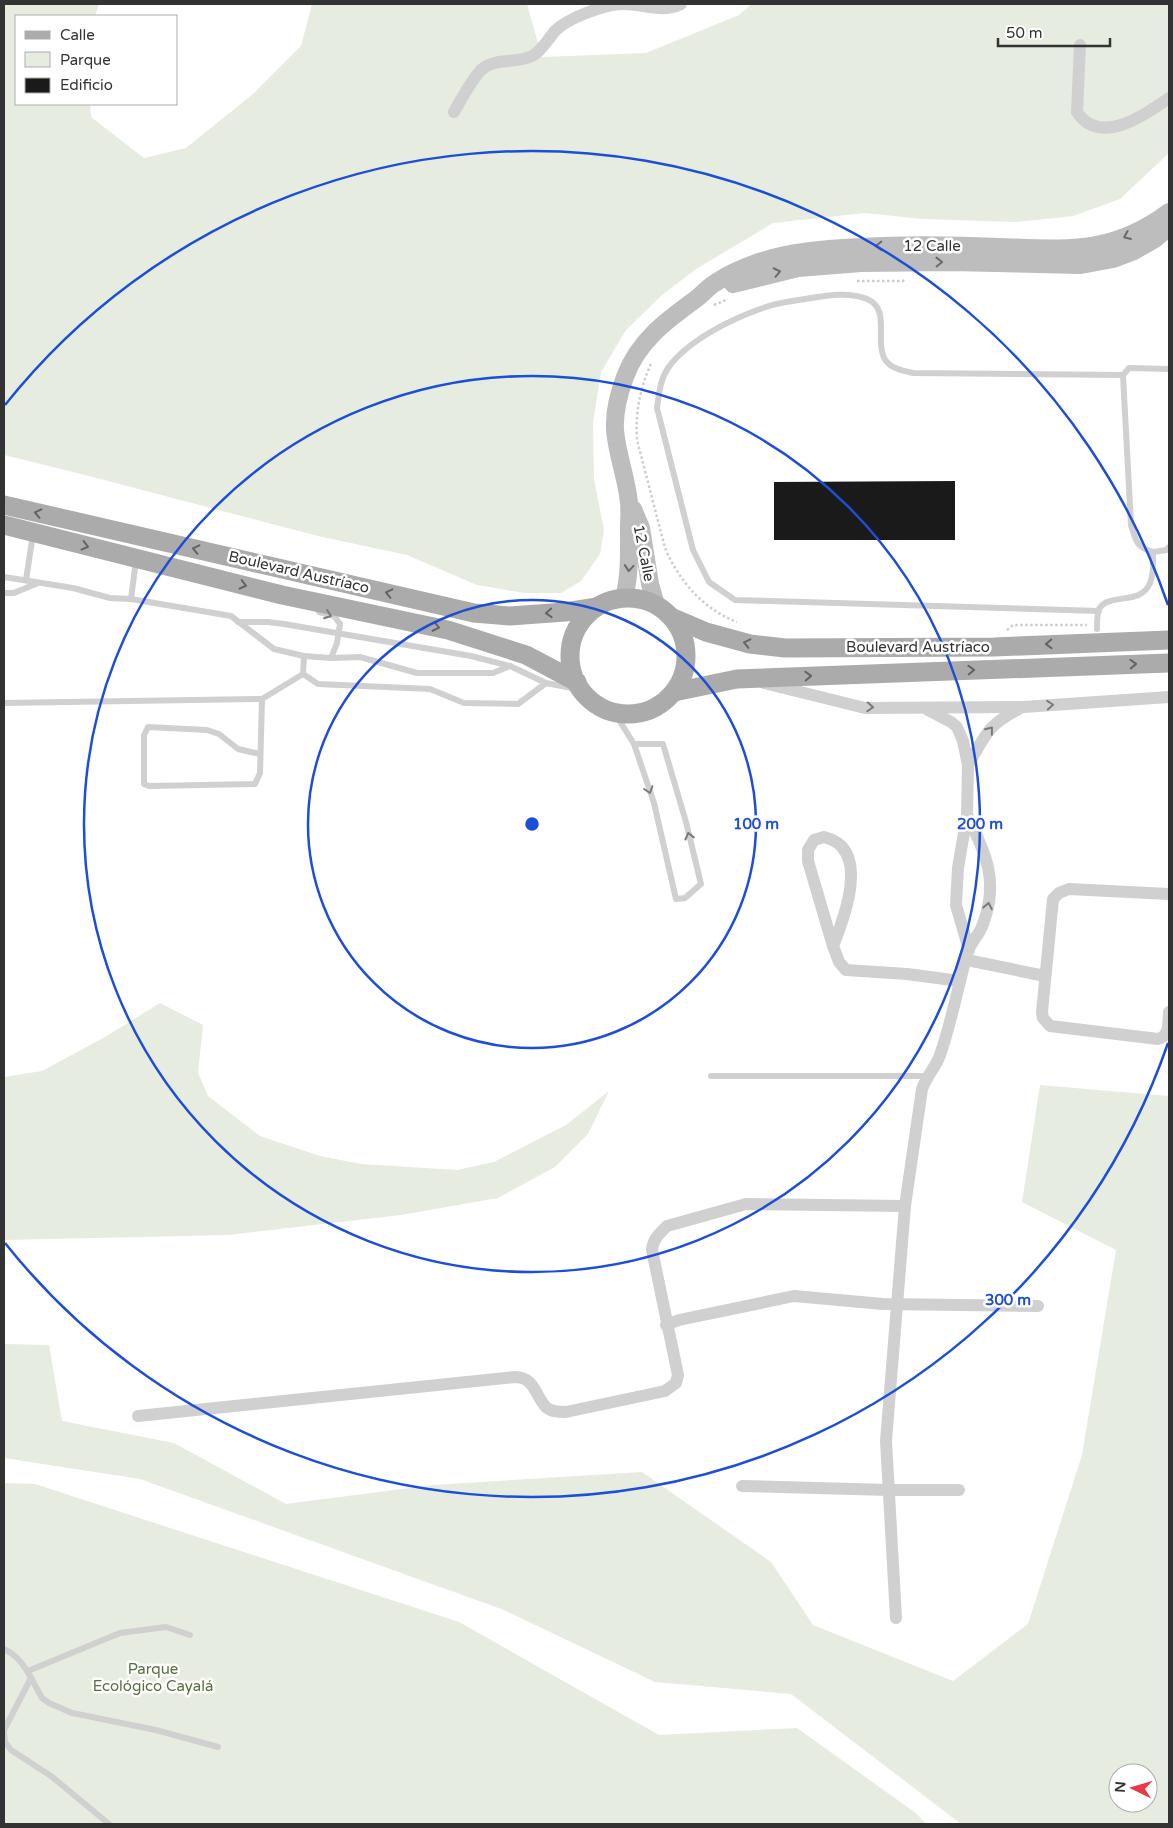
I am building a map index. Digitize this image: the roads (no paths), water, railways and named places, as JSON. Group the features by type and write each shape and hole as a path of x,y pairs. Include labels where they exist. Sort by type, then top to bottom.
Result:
{"main road":[{"name":"Boulevard Austríaco","path":"4,505 474,613 510,616 565,612 597,607"},
{"name":"Boulevard Austríaco","path":"4,525 282,595 448,630 526,655 579,686"},
{"path":"624,598 642,599 656,605 671,617 682,634 686,654 683,674 674,692 661,704 644,712 632,714 614,712 598,705 579,686 571,664 572,645 578,628 597,607 614,600 624,598"},
{"name":"Boulevard Austríaco","path":"671,617 706,632 750,644 785,648 994,646 1169,640"},
{"name":"Boulevard Austríaco","path":"674,692 737,679 1169,663"}],"street":[{"path":"454,112 482,70 500,62 533,56 543,48 562,24 599,9 622,4 655,9 681,4"},
{"path":"1080,46 1077,112 1082,120 1101,128 1120,126 1146,113 1169,98"},
{"name":"12 Calle","path":"703,303 715,282 774,257 793,253 821,249 909,245 1079,249 1123,238 1169,212"},
{"name":"12 Calle","path":"624,598 629,560 629,503 615,428 616,412 624,380 634,359 648,337 677,311 703,303 715,290 762,275 813,266 904,262 1050,266 1097,263 1134,251 1155,239 1169,228"},
{"name":"12 Calle","path":"629,503 636,513 641,528 650,584 656,605"},
{"path":"737,679 773,685 865,708 1024,707 1169,697"},
{"path":"968,764 990,728 1005,716 1024,707"},
{"path":"926,709 951,722 957,728 963,741 968,764 967,815 958,868 956,905 968,955"},
{"path":"896,1618 886,1441 905,1206 920,1100 926,1076 940,1057 968,955 986,918 991,886 989,864 967,815"},
{"path":"833,946 842,922 849,894 850,863 840,843 824,837 814,840 808,850 808,861 833,946 839,962 846,970 907,974 960,981"},
{"path":"1169,894 1069,889 1059,893 1053,899 1042,1012 1043,1018 1050,1026 1158,1039 1167,1033 1169,1012"},
{"path":"968,955 1045,976"},
{"path":"138,1416 516,1377 524,1377 547,1408 556,1412 566,1412 665,1392 676,1383 678,1375 666,1325 652,1242 667,1226 746,1204 905,1206"},
{"path":"666,1325 679,1320 794,1296 896,1304 1038,1306"},
{"path":"742,1486 959,1490"}],"lane":[{"path":"1123,375 913,373 898,369 886,361 882,349 880,312 877,305 868,299 840,295 797,300 764,308 709,332 668,368 659,387 657,408 693,550 709,582 735,600 1098,611 1108,602 1133,597 1146,590 1152,576 1153,552"},
{"path":"1169,369 1129,368 1123,375 1131,525 1136,541 1142,549 1153,552 1166,550 1169,547"},
{"path":"26,580 33,533"},
{"path":"131,599 136,558"},
{"path":"4,577 73,588 110,598 131,599 231,616 274,649 304,656 331,658 360,657 418,673 493,673 510,666"},
{"path":"4,593 14,593 39,582"},
{"path":"282,595 303,608"},
{"path":"311,610 334,616 340,624 337,643 331,658"},
{"path":"1097,627 1098,611"},
{"path":"238,622 284,624 470,656 510,666 546,683 579,686"},
{"path":"303,674 304,656"},
{"path":"303,674 318,684 430,689 464,703 518,704 546,683"},
{"path":"4,703 262,699 303,674"},
{"path":"260,754 238,749 219,734 207,730 148,727 144,735 144,784 149,786 255,784 260,773 262,699"},
{"path":"614,712 634,744 654,803 676,898 685,898 701,884 686,822 663,744 634,744"},
{"path":"711,1076 926,1076"},
{"path":"28,1671 120,1633 166,1627 190,1635"},
{"path":"4,1649 13,1653 28,1671 42,1698 49,1703 72,1713 156,1730 218,1747"},
{"path":"31,1678 4,1732 5,1742 11,1750 51,1776 109,1824"}],"park label":[{"name":"Parque Ecológico Cayalá","path":"153,1678"}]}
